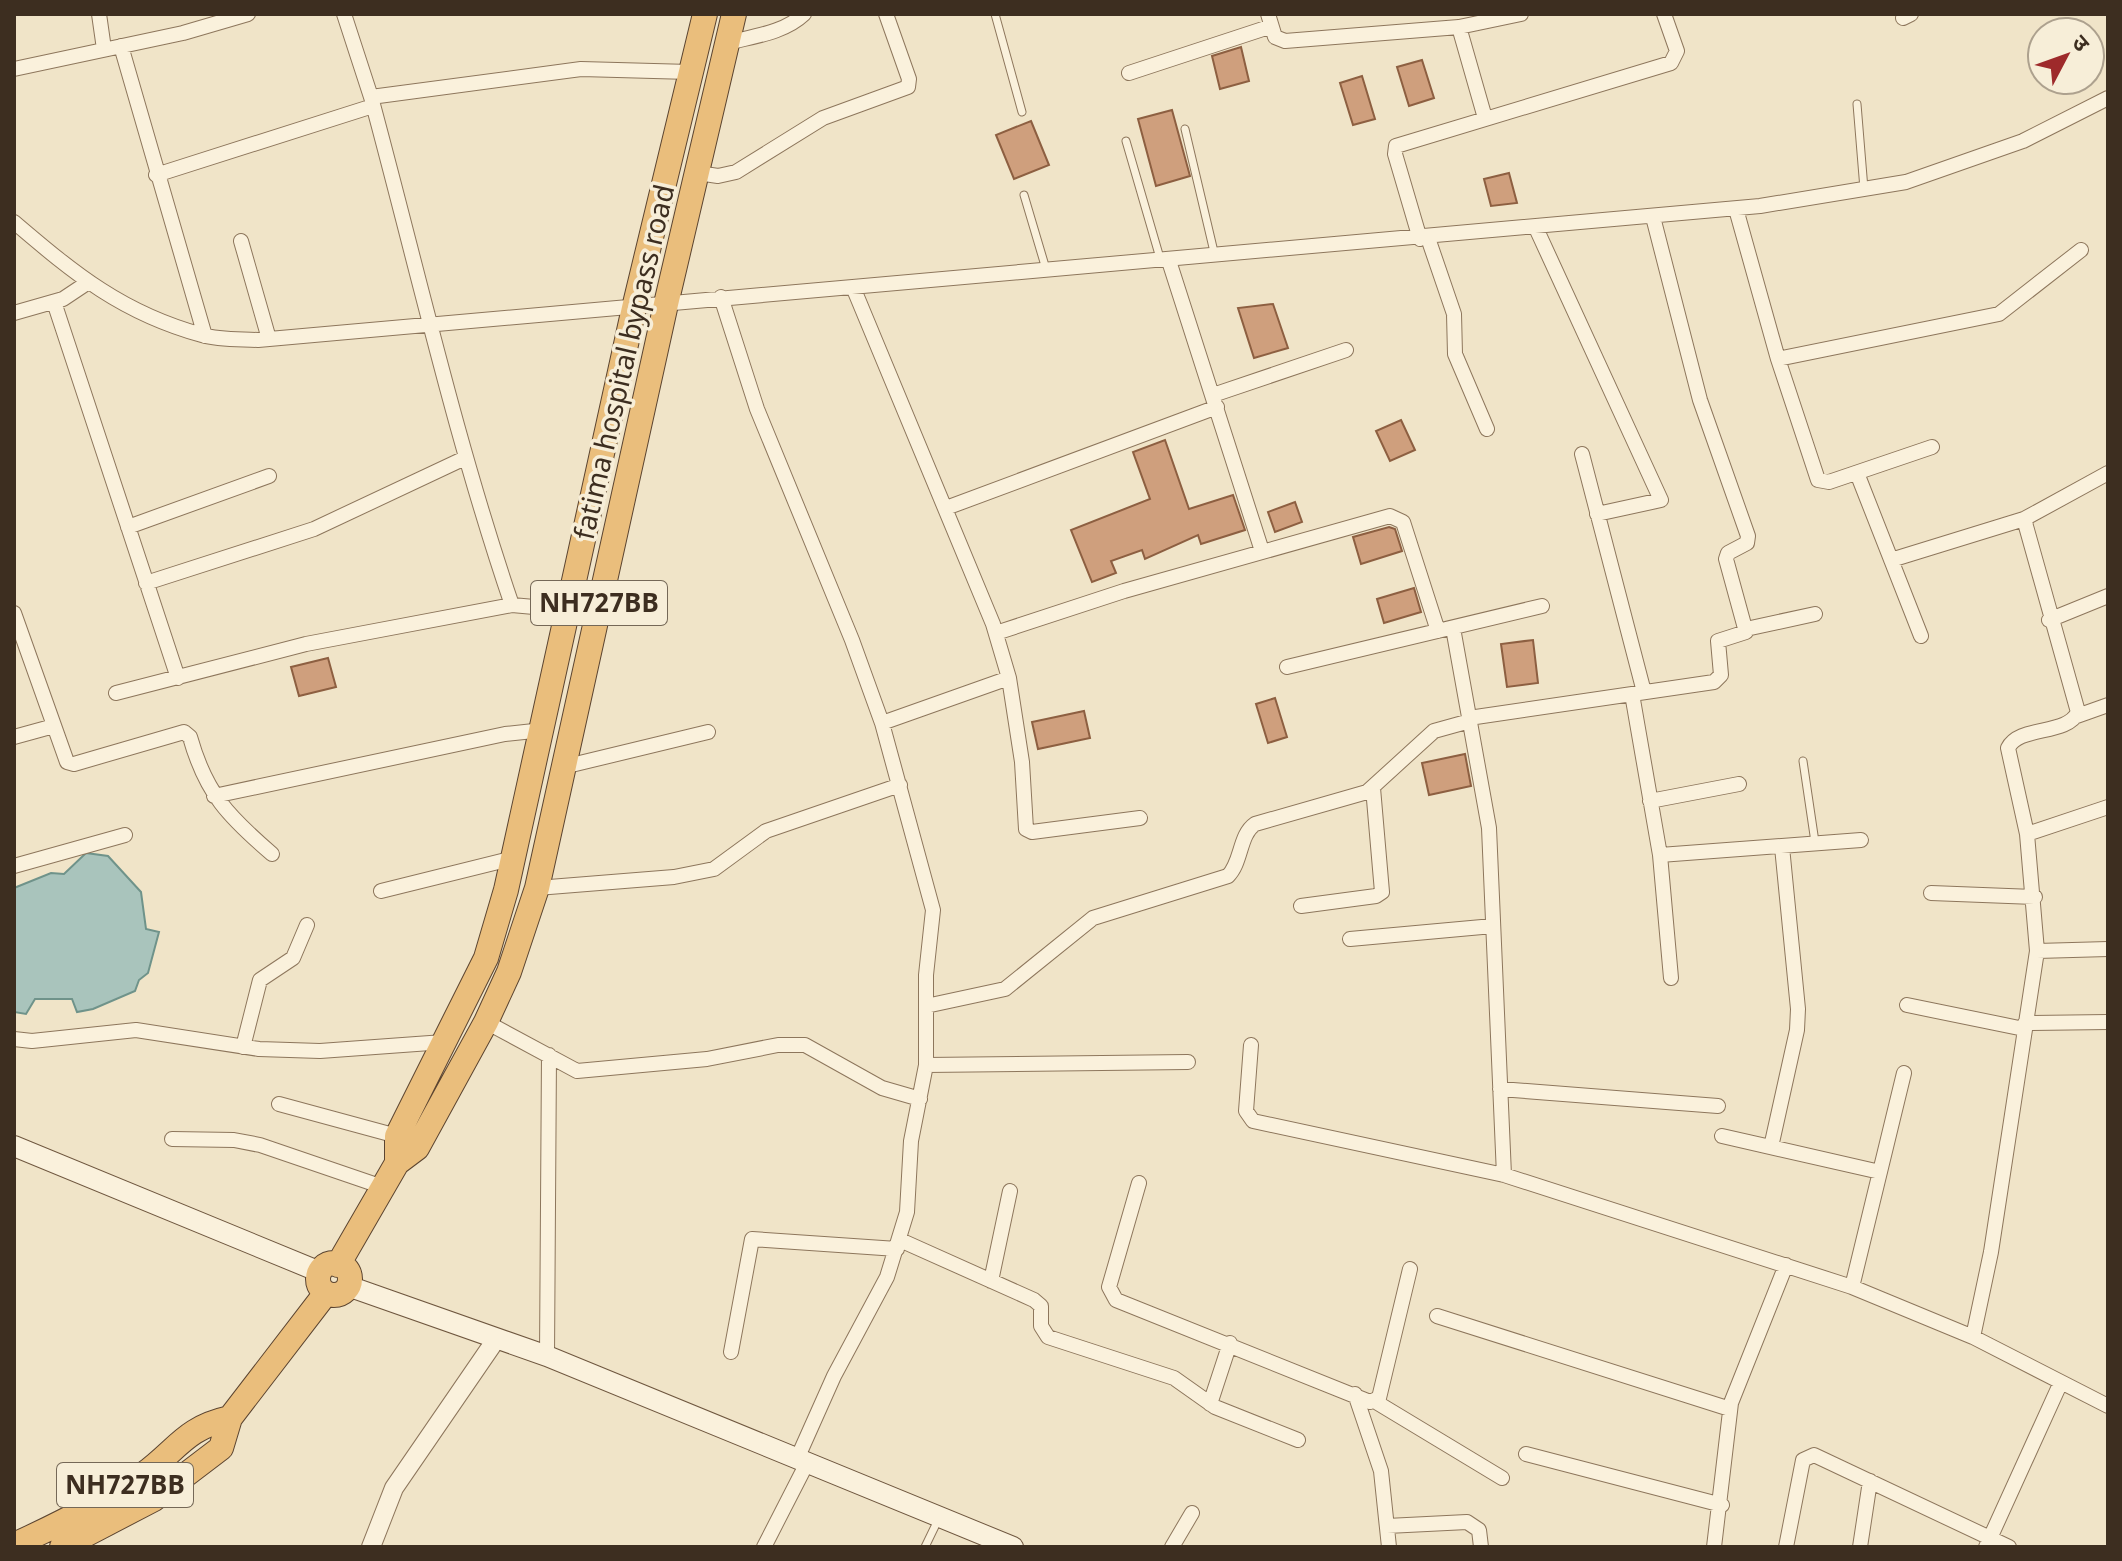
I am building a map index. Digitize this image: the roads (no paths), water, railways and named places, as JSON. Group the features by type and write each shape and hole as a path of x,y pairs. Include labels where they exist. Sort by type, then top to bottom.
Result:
{"highway":[{"name":"fatima hospital bypass road","path":"397,1163 397,1136 486,958 514,858 634,308 705,14"},
{"name":"fatima hospital bypass road","path":"62,1547 154,1499 221,1448 230,1418 333,1279 397,1163 417,1148 486,1022 509,972 537,888 666,304 734,14"},
{"path":"587,520 616,526"},
{"name":"NH727BB","path":"14,1545 57,1525 144,1474 202,1424 230,1418"}],"main road":[{"path":"14,1146 333,1279 547,1356 1013,1547"}],"street":[{"path":"99,14 104,49"},
{"path":"14,69 183,33 248,14"},
{"path":"344,14 372,101 427,324 465,458 512,605"},
{"path":"727,43 793,24 804,14"},
{"path":"698,173 718,176 736,172 823,118 908,87 909,79 886,14"},
{"path":"1129,73 1268,21 1275,37 1285,41 1459,27 1521,14"},
{"path":"1487,429 1455,354 1454,314 1424,238 1396,146 1671,63 1677,51 1664,14"},
{"path":"1459,27 1485,118"},
{"path":"121,46 205,336"},
{"path":"156,175 372,101 581,69 690,72"},
{"path":"14,222 87,283 149,316 205,336 269,339 1736,209 1906,182 2023,141 2108,98"},
{"path":"1736,209 1778,359 1818,480 1829,482 1932,447"},
{"path":"1653,217 1700,400 1748,536 1747,543 1728,553 1726,559 1746,629"},
{"path":"1536,228 1661,500 1597,514"},
{"path":"241,241 269,339"},
{"path":"1778,359 1986,319 2012,307 2081,250"},
{"path":"1165,261 1215,401 1262,551"},
{"path":"14,313 54,302 87,283"},
{"path":"853,287 996,633 1009,678 1022,762 1026,829 1032,832 1140,818"},
{"path":"721,297 757,409 852,640 882,723 933,910 926,1006 926,1065 911,1141 907,1212 899,1244 764,1547"},
{"path":"54,302 178,678"},
{"path":"946,508 1346,350"},
{"path":"1582,454 1638,693 1650,801 1660,855 1671,978"},
{"path":"146,583 314,529 465,458"},
{"path":"1857,473 1921,636"},
{"path":"1891,560 2024,519 2108,473"},
{"path":"128,527 269,476"},
{"path":"996,633 1262,551 1397,517 1403,522 1438,631"},
{"path":"2024,519 2077,716"},
{"path":"2049,620 2108,596"},
{"path":"116,693 306,644 512,605 567,610"},
{"path":"1287,667 1542,606"},
{"path":"14,613 63,757 74,764 184,732 190,737 202,776 214,796 272,854"},
{"path":"926,1006 1005,989 1093,918 1228,876 1239,860 1250,827 1360,795 1373,788 1434,731 1469,719 1719,679 1718,641 1743,634 1746,629 1815,614"},
{"path":"1453,628 1489,828 1504,1175"},
{"path":"882,723 1009,678"},
{"path":"1973,1337 1991,1252 2037,951 2035,897 2027,834 2010,743 2108,705"},
{"path":"14,737 54,726"},
{"path":"214,796 505,734 543,730"},
{"path":"563,767 708,732"},
{"path":"1650,801 1739,784"},
{"path":"537,888 674,877 714,869 766,831 900,785"},
{"path":"1301,906 1376,896 1382,892 1373,788"},
{"path":"2027,834 2108,807"},
{"path":"14,866 125,835"},
{"path":"1660,855 1861,840"},
{"path":"1771,1147 1797,1030 1798,1009 1782,847"},
{"path":"381,891 514,858"},
{"path":"1931,893 2035,897"},
{"path":"243,1047 260,980 293,958 307,925"},
{"path":"1350,939 1493,926"},
{"path":"2037,951 2108,949"},
{"path":"1907,1005 2024,1026 2108,1022"},
{"path":"486,1022 567,1067 586,1071 707,1059 794,1044 819,1051 882,1088 920,1099"},
{"path":"14,1039 32,1041 136,1030 243,1047 320,1051 444,1042"},
{"path":"1251,1045 1247,1118 1504,1175 1852,1287 1973,1337 2108,1406"},
{"path":"547,1356 549,1055"},
{"path":"926,1065 1188,1062"},
{"path":"1852,1287 1904,1073"},
{"path":"1500,1089 1718,1106"},
{"path":"279,1104 397,1136"},
{"path":"1722,1136 1880,1172"},
{"path":"172,1139 234,1140 260,1145 383,1187"},
{"path":"1139,1183 1110,1294 1116,1300 1376,1402 1502,1478"},
{"path":"991,1281 1010,1191"},
{"path":"731,1352 752,1239 899,1244 991,1281 1041,1306 1041,1326 1048,1337 1174,1378 1210,1404 1298,1440"},
{"path":"1714,1547 1722,1505 1730,1409 1786,1265"},
{"path":"1376,1402 1410,1269"},
{"path":"1437,1316 1730,1409"},
{"path":"371,1547 394,1488 497,1338"},
{"path":"1210,1404 1230,1343"},
{"path":"1987,1542 2061,1382"},
{"path":"1355,1394 1381,1471 1389,1547"},
{"path":"1526,1454 1722,1505"},
{"path":"1786,1547 1803,1460 1808,1455 1870,1481 1987,1542 2009,1547"},
{"path":"1860,1547 1870,1481"},
{"path":"1172,1547 1192,1513"},
{"path":"1387,1526 1467,1522 1479,1530 1481,1547"}],"lane":[{"path":"995,14 1022,112"},
{"path":"1857,104 1864,189"},
{"path":"1185,129 1215,257"},
{"path":"1126,141 1165,261"},
{"path":"1024,195 1047,271"},
{"path":"1803,761 1815,844"},
{"path":"925,1547 939,1517"}],"water":[{"path":"86,853 108,856 141,892 146,929 159,932 148,973 139,980 135,991 93,1009 77,1012 72,999 35,999 26,1014 14,1012 14,888 51,873 64,874"}]}
